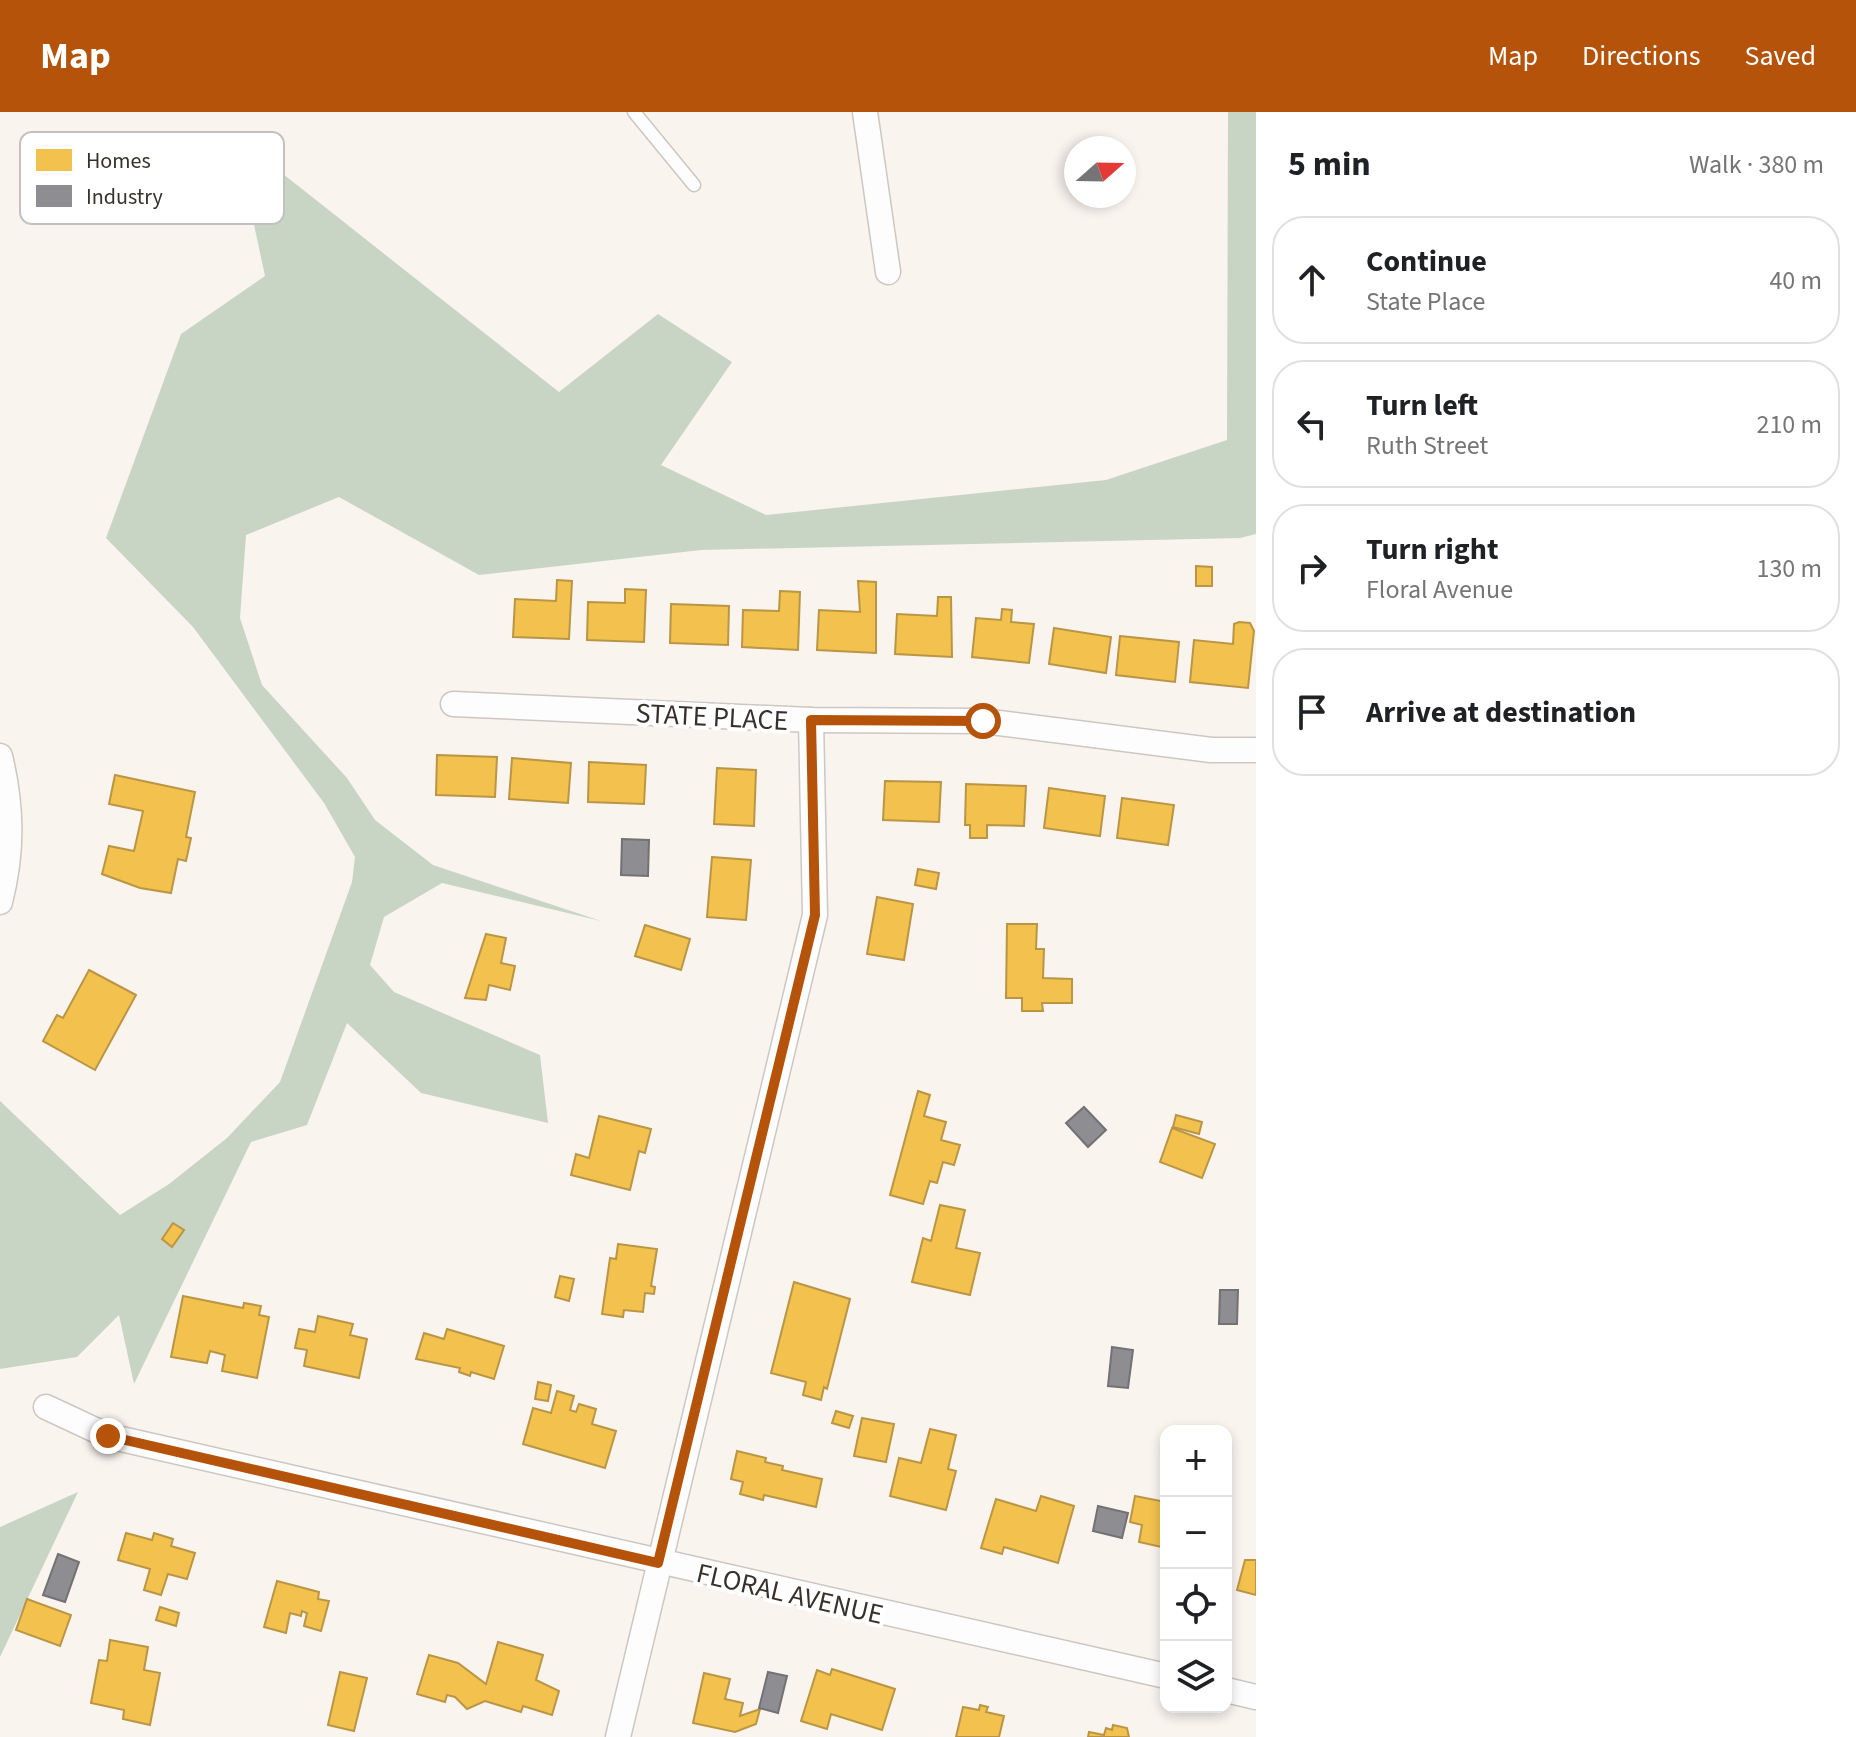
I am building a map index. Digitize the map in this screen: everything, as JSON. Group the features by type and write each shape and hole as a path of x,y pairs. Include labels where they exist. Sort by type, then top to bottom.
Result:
{"street":[{"path":"865,112 888,272"},
{"name":"STATE PLACE","path":"453,704 811,720 983,721 1211,750 1256,750"},
{"path":"618,1737 815,915 811,720"},
{"path":"0,756 10,797 10,863 0,902"},
{"name":"FLORAL AVENUE","path":"46,1407 108,1436 1160,1675"},
{"path":"1232,1691 1256,1697"}],"lane":[{"path":"634,112 694,185"}],"green space":[{"path":"1228,112 1256,112 1256,534 1240,538 701,550 479,575 339,497 246,535 240,618 262,685 347,778 375,820 433,865 601,921 442,883 384,917 370,965 394,992 540,1055 548,1123 421,1093 347,1023 307,1125 251,1142 134,1384 119,1315 77,1357 0,1369 0,1101 120,1215 169,1184 227,1138 280,1082 352,882 355,857 324,803 193,627 106,538 181,334 265,276 254,224 284,224 284,175 559,392 658,314 732,362 661,465 766,515 1106,480 1227,440"},
{"path":"78,1492 0,1657 0,1527"}],"building: Homes":[{"path":"1196,566 1212,567 1212,586 1196,586"},
{"path":"557,580 572,581 569,639 513,637 515,599 556,601"},
{"path":"858,581 876,582 876,653 817,650 819,610 860,612"},
{"path":"625,589 646,590 644,642 587,640 588,602 625,603"},
{"path":"780,591 800,592 798,650 742,647 743,610 779,611"},
{"path":"938,597 951,597 952,657 895,654 897,614 937,616"},
{"path":"671,604 729,606 728,645 670,643"},
{"path":"1002,609 1012,610 1011,622 1034,624 1029,663 972,657 976,618 1001,620"},
{"path":"1250,623 1254,631 1248,688 1190,682 1194,640 1233,644 1234,624"},
{"path":"1054,628 1111,637 1106,673 1049,664"},
{"path":"1120,636 1179,642 1175,682 1116,675"},
{"path":"437,755 497,757 495,797 436,795"},
{"path":"512,758 571,763 568,803 509,799"},
{"path":"589,762 646,765 644,804 588,802"},
{"path":"717,768 756,770 754,826 714,824"},
{"path":"115,775 195,792 186,837 191,838 186,861 178,859 171,893 140,888 102,874 109,846 134,851 143,811 109,804"},
{"path":"885,781 941,782 939,822 883,820"},
{"path":"966,784 1026,786 1024,826 987,825 987,838 970,838 970,825 965,825"},
{"path":"1049,788 1105,796 1100,836 1044,828"},
{"path":"1122,798 1174,805 1168,845 1117,838"},
{"path":"712,857 751,860 746,920 707,917"},
{"path":"918,869 939,873 936,889 915,885"},
{"path":"877,897 913,904 904,960 867,954"},
{"path":"1007,924 1037,924 1036,949 1044,949 1043,978 1072,979 1072,1003 1042,1003 1043,1011 1022,1011 1022,998 1006,998"},
{"path":"645,925 690,939 681,970 635,956"},
{"path":"486,934 506,938 501,963 515,966 510,990 489,985 486,1000 465,998"},
{"path":"89,970 136,995 95,1070 43,1041 57,1015 63,1018"},
{"path":"918,1091 930,1095 924,1116 946,1122 941,1140 960,1145 954,1165 943,1162 937,1183 930,1181 923,1204 890,1195"},
{"path":"1176,1115 1202,1122 1199,1134 1173,1127"},
{"path":"599,1116 651,1129 645,1153 639,1151 630,1190 571,1175 576,1154 589,1158"},
{"path":"1172,1128 1215,1144 1202,1178 1160,1162"},
{"path":"940,1205 965,1210 956,1248 980,1253 970,1295 912,1282 923,1238 931,1241"},
{"path":"173,1223 184,1230 172,1247 162,1239"},
{"path":"618,1244 657,1249 651,1286 655,1287 654,1294 645,1293 643,1312 624,1310 623,1317 602,1314 610,1258 616,1259"},
{"path":"560,1276 574,1279 569,1301 555,1297"},
{"path":"794,1282 850,1299 827,1389 824,1387 821,1400 803,1395 806,1382 771,1373"},
{"path":"183,1296 243,1308 244,1303 261,1306 259,1315 269,1317 257,1378 222,1371 225,1355 210,1351 207,1363 171,1357"},
{"path":"318,1316 353,1324 350,1335 367,1339 359,1378 304,1366 307,1350 295,1348 299,1329 315,1332"},
{"path":"447,1329 504,1346 494,1379 471,1372 470,1376 459,1372 460,1368 416,1359 424,1333 444,1339"},
{"path":"538,1382 551,1385 548,1401 535,1399"},
{"path":"557,1391 574,1396 570,1410 576,1412 579,1404 596,1409 592,1424 616,1431 605,1468 523,1444 533,1408 551,1413"},
{"path":"836,1411 853,1416 849,1428 832,1423"},
{"path":"862,1418 894,1424 886,1462 854,1456"},
{"path":"930,1429 956,1435 948,1469 956,1471 946,1510 890,1496 899,1458 921,1463"},
{"path":"737,1451 766,1458 765,1462 783,1466 782,1470 822,1479 816,1507 764,1495 763,1500 740,1494 743,1482 731,1479"},
{"path":"1041,1496 1074,1506 1058,1563 1004,1547 1002,1554 981,1548 996,1499 1036,1511"},
{"path":"1135,1496 1160,1501 1160,1547 1139,1542 1142,1525 1130,1522"},
{"path":"126,1533 152,1540 154,1533 173,1539 171,1546 195,1553 187,1579 168,1574 161,1595 144,1590 150,1569 118,1560"},
{"path":"1245,1560 1256,1560 1256,1595 1237,1590"},
{"path":"277,1581 319,1592 318,1599 329,1601 321,1631 304,1626 307,1613 302,1611 301,1616 290,1613 286,1633 264,1627"},
{"path":"27,1599 71,1615 60,1646 16,1630"},
{"path":"160,1607 179,1613 176,1626 156,1620"},
{"path":"110,1640 148,1647 144,1670 160,1673 150,1725 123,1719 124,1710 91,1703 99,1660 107,1661"},
{"path":"498,1642 543,1655 536,1680 559,1691 552,1715 523,1706 521,1712 485,1701 467,1709 455,1697 447,1695 445,1702 417,1694 429,1655 458,1663 486,1684"},
{"path":"832,1669 895,1689 882,1730 831,1714 827,1729 801,1721 817,1670 830,1675"},
{"path":"340,1672 367,1678 354,1731 328,1725"},
{"path":"704,1673 730,1679 725,1699 743,1703 740,1716 760,1709 756,1724 735,1732 693,1723"},
{"path":"980,1705 988,1707 986,1712 1004,1716 999,1737 956,1737 963,1707 979,1710"},
{"path":"1113,1725 1127,1728 1129,1737 1088,1737 1089,1732 1104,1735 1106,1728 1112,1730"}],"building: Industry":[{"path":"622,839 649,840 648,876 621,875"},
{"path":"1084,1107 1106,1130 1088,1147 1066,1123"},
{"path":"1220,1290 1238,1290 1237,1324 1219,1324"},
{"path":"1112,1347 1133,1350 1128,1388 1108,1386"},
{"path":"1098,1506 1128,1513 1122,1538 1093,1531"},
{"path":"58,1554 79,1562 65,1602 43,1595"},
{"path":"768,1672 787,1676 778,1713 759,1708"}],"route":[{"path":"108,1436 658,1563 815,915 811,720 983,721"}]}
